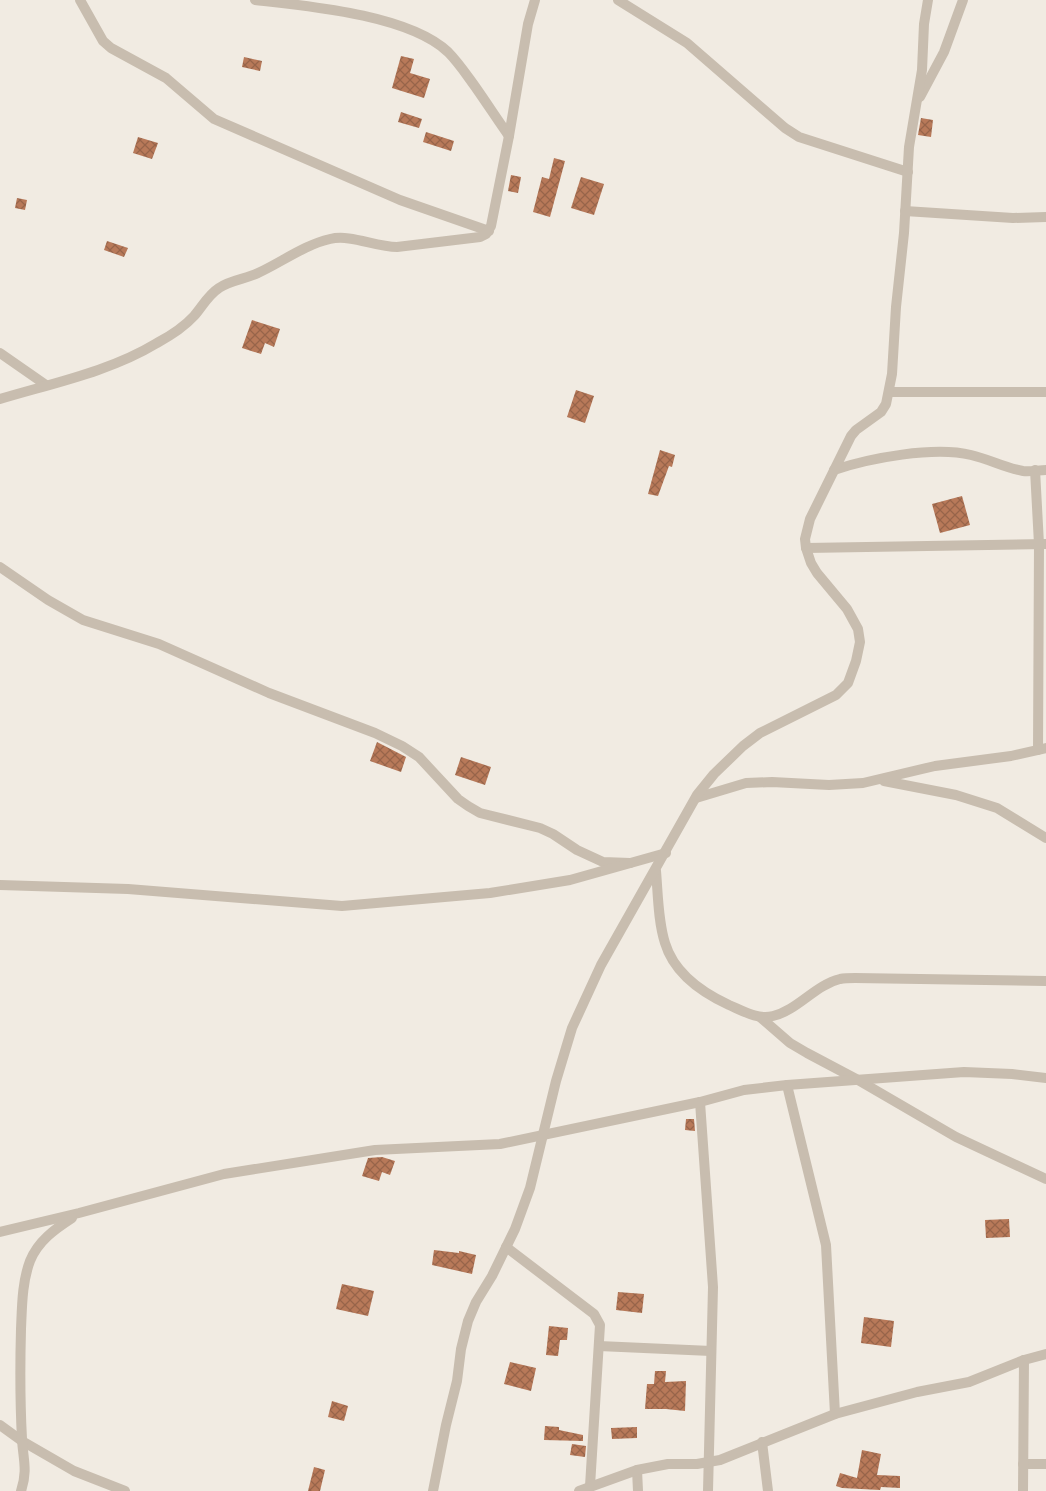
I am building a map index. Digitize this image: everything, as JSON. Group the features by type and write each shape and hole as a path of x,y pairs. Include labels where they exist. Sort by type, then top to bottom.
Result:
{"street":[{"path":"80,0 103,41 111,48 166,78 214,119 400,200 489,231"},
{"path":"255,0 366,17 415,31 429,38 449,52 509,136"},
{"path":"0,399 116,364 145,350 159,343 193,317 210,295 219,287 257,274 316,242 332,238 342,238 389,247 480,237 489,231 509,136 528,24 535,0"},
{"path":"618,0 687,43 785,128 799,137 908,172"},
{"path":"433,1491 468,1321 476,1302 516,1229 530,1188 556,1081 572,1028 602,965 696,798 714,774 742,746 760,733 836,695 848,683 856,661 860,642 858,629 847,609 811,563 805,539 810,519 851,436 856,430 881,412 890,392 910,137 922,70 924,24 928,0"},
{"path":"916,102 944,52 963,0"},
{"path":"905,211 1013,218 1046,217"},
{"path":"0,354 46,385"},
{"path":"890,392 1046,392"},
{"path":"834,470 873,459 931,452 971,455 1021,470 1046,470"},
{"path":"696,798 746,783 850,785 949,764 1011,756 1042,749 1042,544 1035,470"},
{"path":"806,548 1042,544"},
{"path":"0,567 48,600 83,620 159,644 270,693 375,733 402,746 419,757 458,799 480,813 540,828 577,850 603,862 630,863"},
{"path":"878,780 956,795 997,808 1046,838"},
{"path":"0,885 128,890 342,906 490,894 570,880 666,853"},
{"path":"656,871 665,943 671,958 688,978 713,997 760,1017 790,1043 956,1137 1046,1179"},
{"path":"760,1017 785,1012 826,985 840,980 855,978 1046,981"},
{"path":"0,1232 79,1214 224,1174 374,1150 500,1144 700,1102 744,1090 964,1072 1012,1074 1046,1078"},
{"path":"787,1085 826,1245 835,1414"},
{"path":"700,1102 713,1287 708,1491"},
{"path":"22,1491 26,1464 22,1442 19,1382 25,1280 31,1260 41,1243 52,1231 79,1214"},
{"path":"506,1247 594,1314 600,1325 590,1486"},
{"path":"599,1346 711,1351"},
{"path":"579,1491 637,1470 668,1464 720,1460 835,1414 917,1392 969,1382 1024,1360 1046,1354"},
{"path":"1023,1491 1024,1360"},
{"path":"0,1425 22,1442 74,1471 125,1491"},
{"path":"762,1442 768,1491"},
{"path":"1023,1464 1046,1464"},
{"path":"637,1470 638,1491"}],"building":[{"path":"401,56 414,59 410,73 430,79 424,98 392,88"},
{"path":"244,57 262,61 260,71 242,67"},
{"path":"401,112 422,119 419,128 398,122"},
{"path":"921,118 933,120 931,137 918,135"},
{"path":"426,132 454,141 451,151 423,142"},
{"path":"138,137 158,143 152,159 133,153"},
{"path":"554,158 565,161 550,217 533,212 542,177 549,179"},
{"path":"511,175 521,177 518,193 508,191"},
{"path":"581,177 604,184 594,215 571,208"},
{"path":"17,198 27,200 25,210 15,208"},
{"path":"107,241 128,248 124,257 104,250"},
{"path":"252,320 280,329 274,347 265,343 261,354 242,348"},
{"path":"576,390 594,396 585,423 567,417"},
{"path":"660,450 675,455 672,467 669,466 658,496 648,494"},
{"path":"962,496 970,525 940,533 932,504"},
{"path":"377,742 406,757 401,772 370,761"},
{"path":"461,757 491,767 485,785 455,775"},
{"path":"686,1119 694,1119 695,1131 685,1130"},
{"path":"382,1157 395,1161 390,1175 382,1172 379,1181 362,1176 368,1158"},
{"path":"1009,1219 1010,1237 986,1238 985,1220"},
{"path":"434,1250 459,1253 459,1251 476,1255 472,1274 432,1265"},
{"path":"342,1284 374,1291 368,1316 336,1309"},
{"path":"618,1292 644,1294 642,1313 616,1310"},
{"path":"864,1317 894,1321 891,1347 861,1343"},
{"path":"549,1326 568,1328 567,1340 560,1340 558,1356 546,1355"},
{"path":"510,1362 536,1368 531,1391 504,1384"},
{"path":"655,1371 666,1371 665,1382 686,1381 685,1411 645,1409 647,1384 654,1384"},
{"path":"332,1401 348,1406 344,1421 328,1417"},
{"path":"545,1426 559,1427 559,1430 583,1435 583,1441 544,1440"},
{"path":"637,1427 637,1438 612,1439 611,1428"},
{"path":"572,1444 586,1446 585,1457 570,1455"},
{"path":"862,1450 881,1454 877,1475 900,1476 900,1488 881,1487 880,1490 836,1486 840,1473 857,1478"},
{"path":"314,1467 325,1470 320,1491 308,1491"}]}
